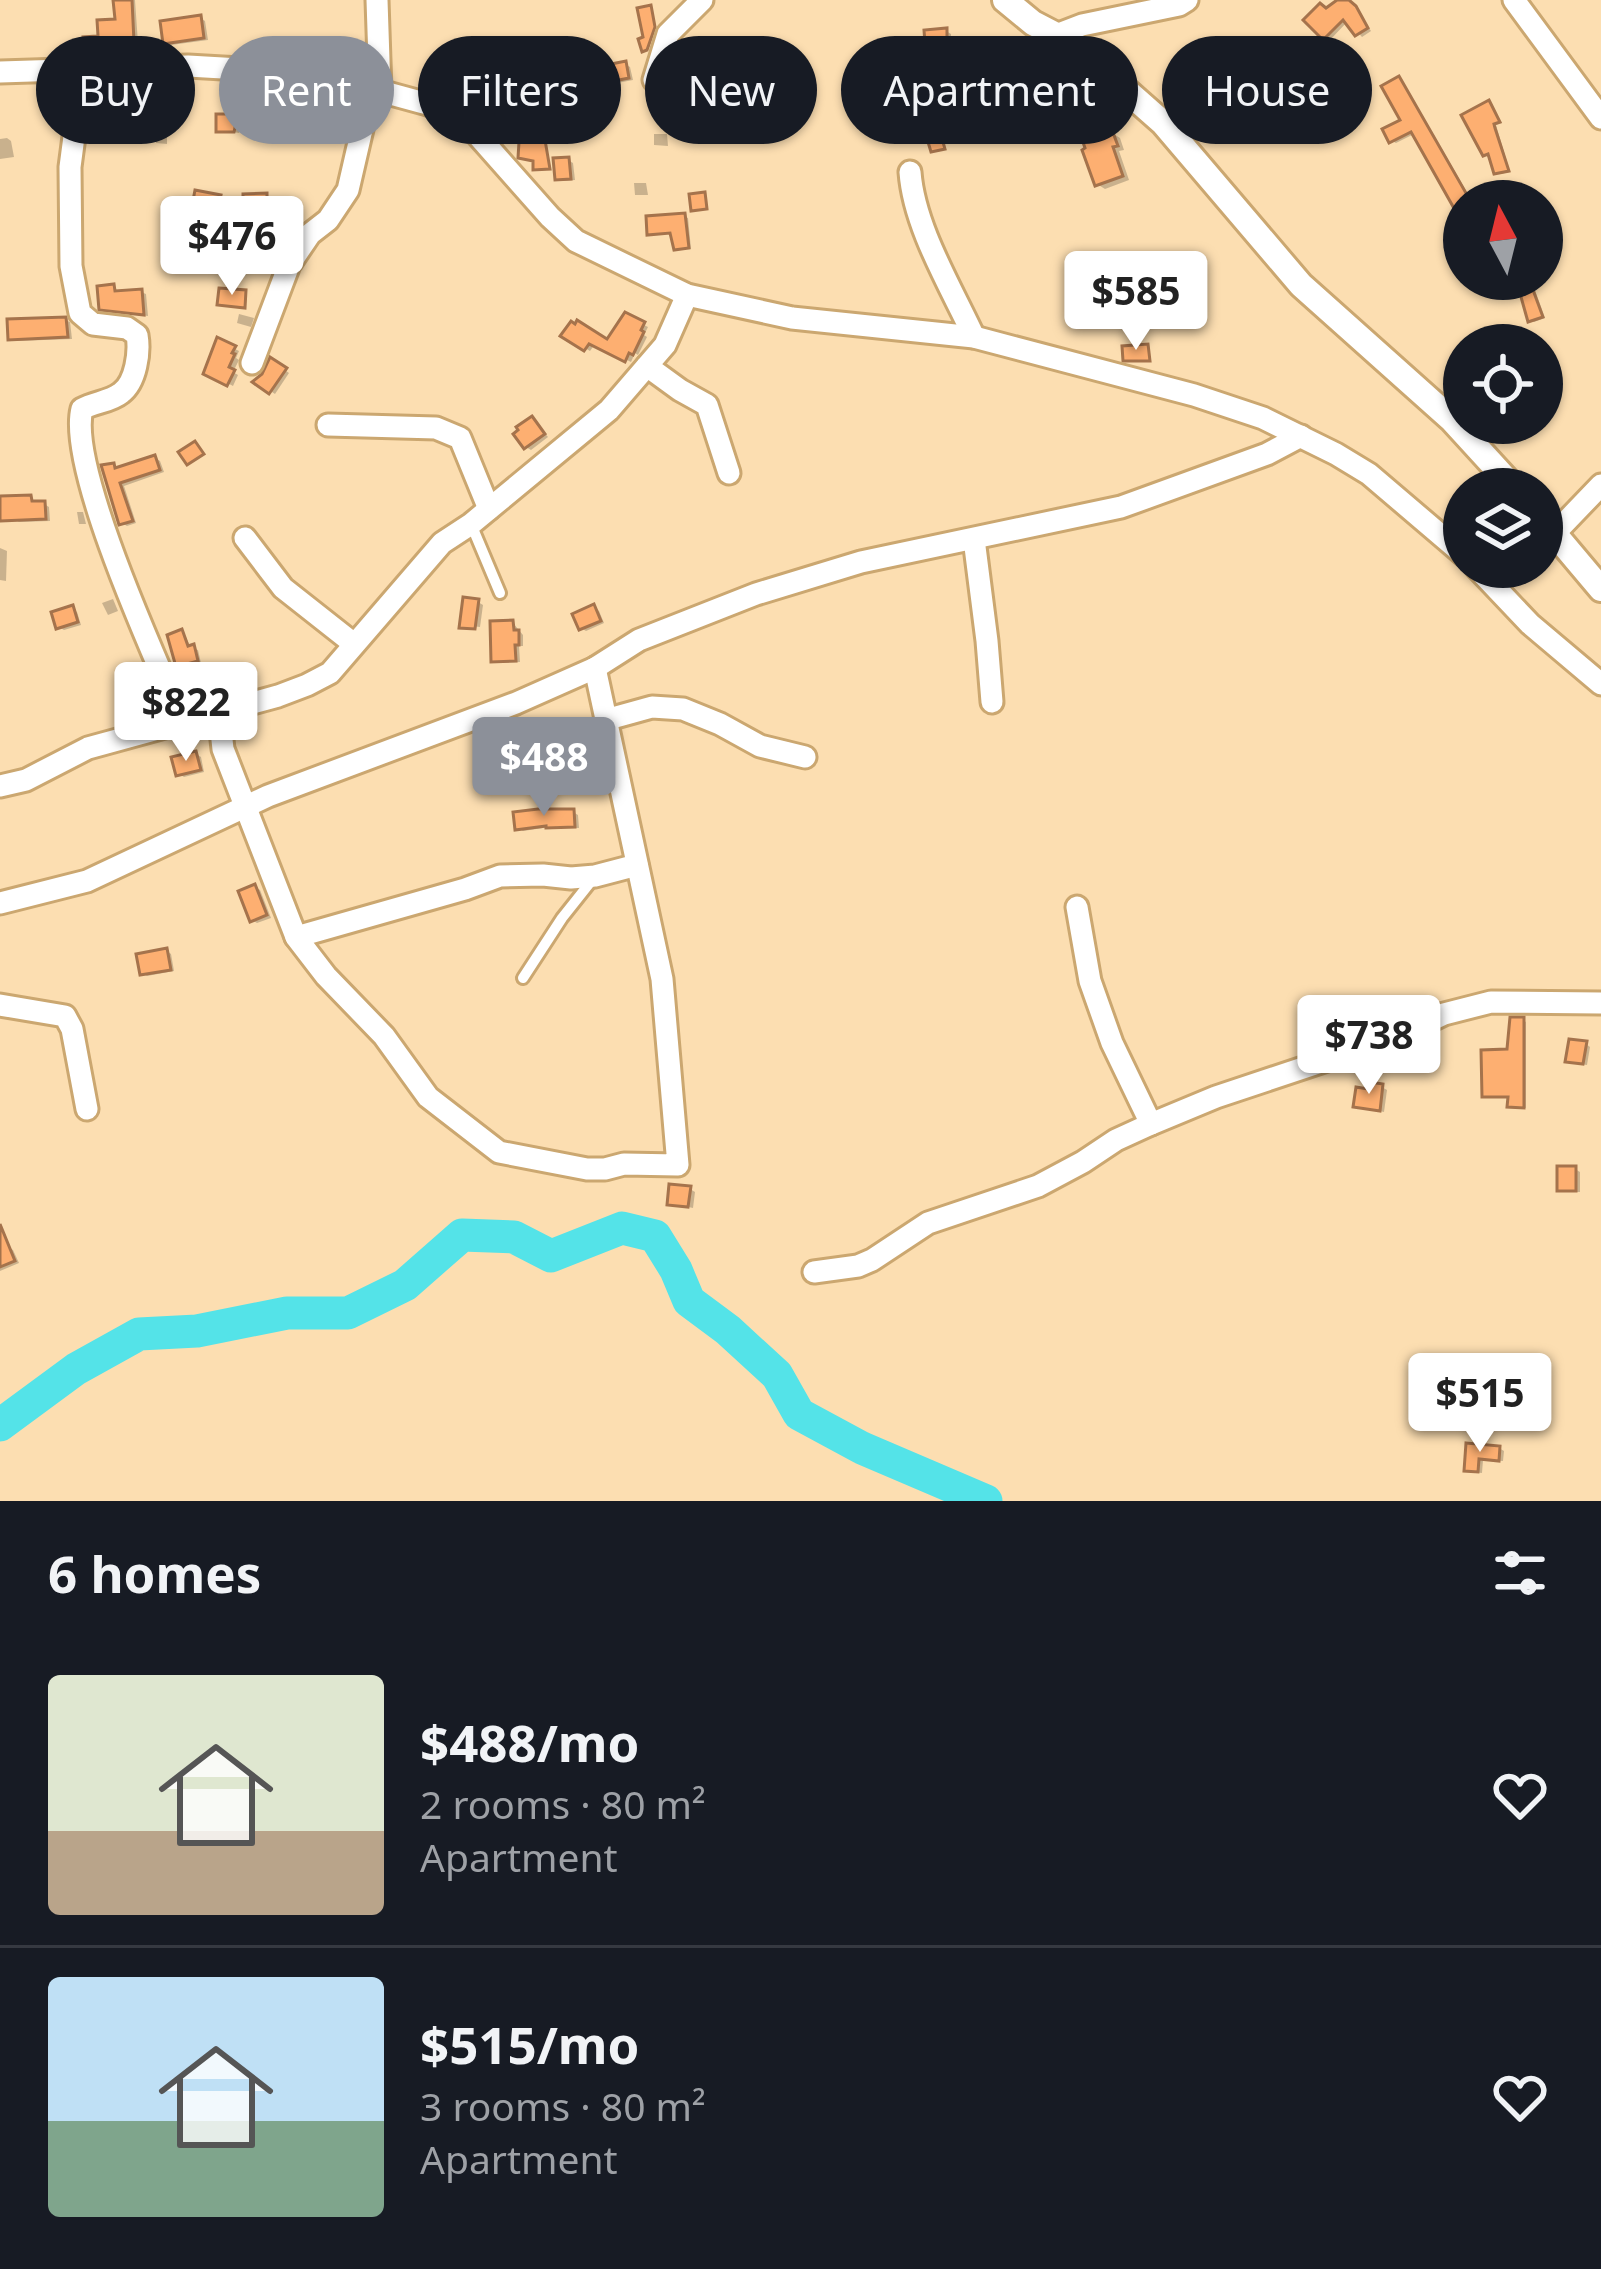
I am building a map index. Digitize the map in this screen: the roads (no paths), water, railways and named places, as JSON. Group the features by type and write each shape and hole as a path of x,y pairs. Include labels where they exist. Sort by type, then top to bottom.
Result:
{"street":[{"path":"376,36 377,0"},
{"path":"667,36 702,0"},
{"path":"1005,0 1127,89 1163,123 1301,285 1451,419 1496,468"},
{"path":"1056,35 1187,0"},
{"path":"1514,0 1601,118"},
{"path":"0,71 36,71"},
{"path":"394,96 452,112 576,241 688,296 792,318 974,337 1193,394 1263,418 1370,474 1443,537"},
{"path":"73,144 71,266 80,314 93,324 127,328 137,335 139,346 131,380 121,393 82,410 82,450 128,594 183,723"},
{"path":"252,363 289,265 348,190 359,144"},
{"path":"910,172 924,227 974,337"},
{"path":"0,786 26,781 88,748 307,686 330,673 442,543 609,410 665,345 688,296"},
{"path":"647,367 707,405 729,473"},
{"path":"328,425 436,428 460,438 480,517"},
{"path":"0,903 86,881 268,796 447,731 595,668 639,640 756,594 861,562 1121,507 1268,454 1300,436"},
{"path":"1563,515 1601,484"},
{"path":"245,538 283,588 354,644"},
{"path":"974,539 992,702"},
{"path":"1563,543 1601,589"},
{"path":"1496,588 1601,684"},
{"path":"218,712 223,749 296,937 384,1036 428,1097 499,1152 587,1169 678,1165 662,979 595,668"},
{"path":"605,720 652,707 683,709 760,746 806,757"},
{"path":"296,937 500,875 595,876 637,866"},
{"path":"1077,908 1090,980 1112,1043 1151,1124"},
{"path":"814,1272 858,1266 928,1223 1038,1186 1151,1124 1216,1097 1396,1037 1444,1014 1491,1002 1601,1003"},
{"path":"0,1005 65,1016 72,1029 87,1109"}],"lane":[{"path":"480,517 500,593"},
{"path":"523,978 595,876"}],"waterway":[{"path":"0,1425 76,1369 139,1334 197,1331 287,1313 348,1313 405,1285 462,1235 514,1237 551,1256 622,1228 655,1236 689,1301 777,1375 799,1414 862,1448 986,1501"}]}
